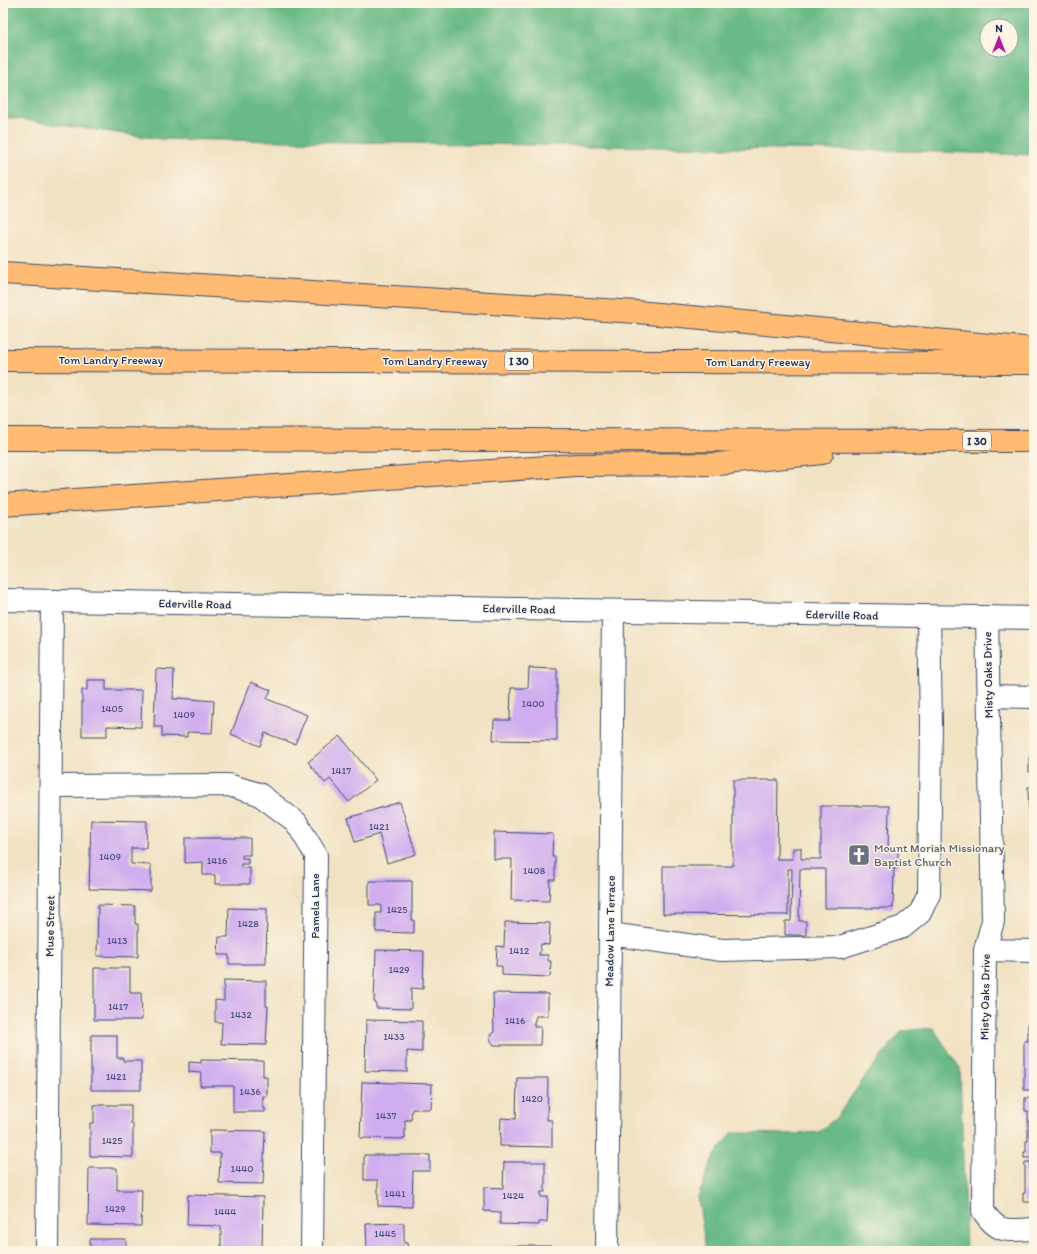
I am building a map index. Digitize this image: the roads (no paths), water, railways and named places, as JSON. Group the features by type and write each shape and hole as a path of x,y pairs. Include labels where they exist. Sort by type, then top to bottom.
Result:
{"highway":[{"path":"3,273 637,312 1034,349"},
{"name":"Tom Landry Freeway","path":"3,360 1034,363"},
{"name":"I 30","path":"3,439 1034,441"},
{"path":"3,505 576,464 718,464 919,441"}],"street":[{"name":"Ederville Road","path":"3,600 1034,618"},
{"name":"Muse Street","path":"47,1251 52,601"},
{"name":"Meadow Lane Terrace","path":"607,1251 614,611"},
{"path":"610,934 722,950 840,947 903,927 920,913 929,894 931,723 929,616"},
{"name":"Misty Oaks Drive","path":"987,617 993,921 985,950 983,1211 992,1224 1003,1230 1034,1229"},
{"path":"989,696 1034,697"},
{"name":"Pamela Lane","path":"51,786 228,785 259,794 296,822 316,855 312,1251"},
{"path":"985,950 1034,951"}],"place":[{"name":"Mount Moriah Missionary Baptist Church","path":"859,855"}]}
